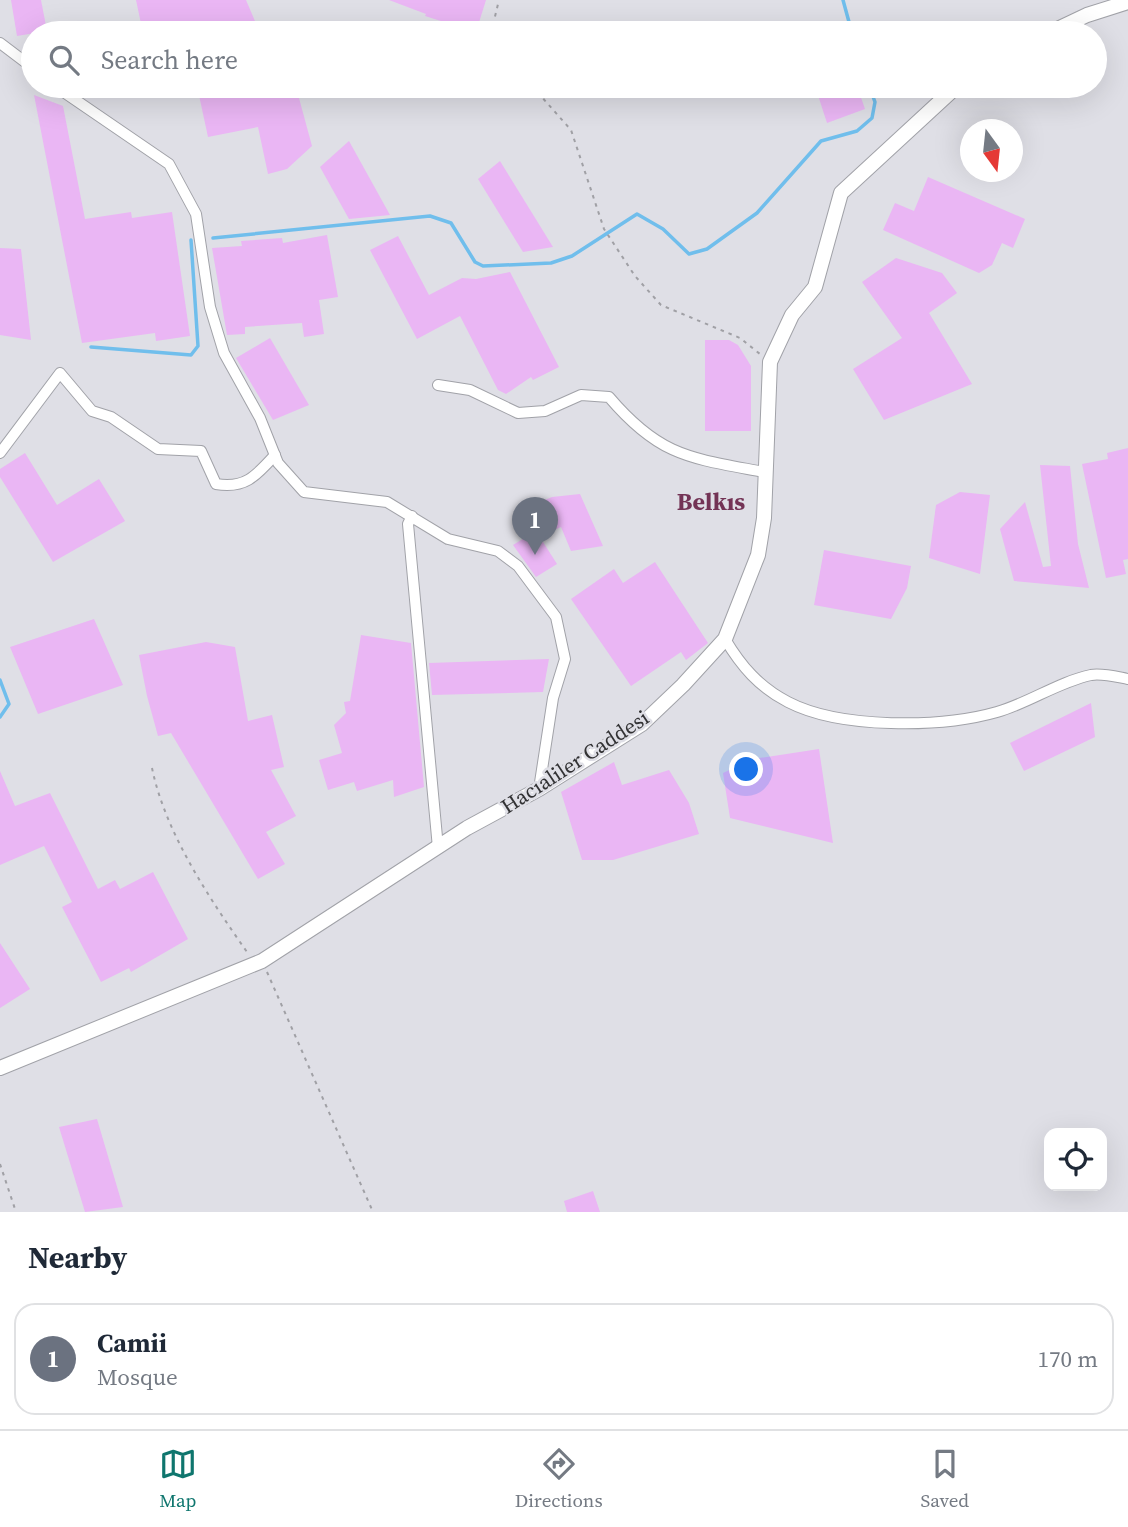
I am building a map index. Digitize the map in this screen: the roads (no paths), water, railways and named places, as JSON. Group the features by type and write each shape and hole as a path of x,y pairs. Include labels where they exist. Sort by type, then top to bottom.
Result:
{"street":[{"path":"1074,21 1128,2"},
{"path":"0,43 21,59"},
{"path":"73,98 169,163 196,214 210,307 224,353 260,418 278,463 304,492 387,502 448,540 498,551 518,566 556,617 565,659 553,698 539,789"},
{"name":"Hacıaliler Caddesi","path":"0,1068 259,962 467,828 539,789 642,724 725,639 758,555 764,517 770,362 792,315 815,287 841,193 944,98"},
{"path":"0,453 60,373 92,411 111,417 158,449 201,451 216,484 232,487 252,481 275,455"},
{"path":"438,385 470,390 518,413 545,411 581,395 609,397 634,426 660,446 705,461 764,472"},
{"path":"412,516 408,524 438,848"},
{"path":"725,639 743,668 789,703 828,715 873,722 927,722 977,716 999,712 1093,675 1128,679"}],"waterway":[{"path":"843,0 849,21"},
{"path":"213,238 430,216 451,223 475,262 483,266 551,263 572,256 637,214 663,229 689,254 707,249 757,213 821,141 857,131 872,118 874,98"},
{"path":"91,347 191,355 198,346 191,240"},
{"path":"0,680 9,704 0,717"}],"place":[{"name":"Camii","path":"535,555"}],"district":[{"name":"Belkıs","path":"711,502"}]}
